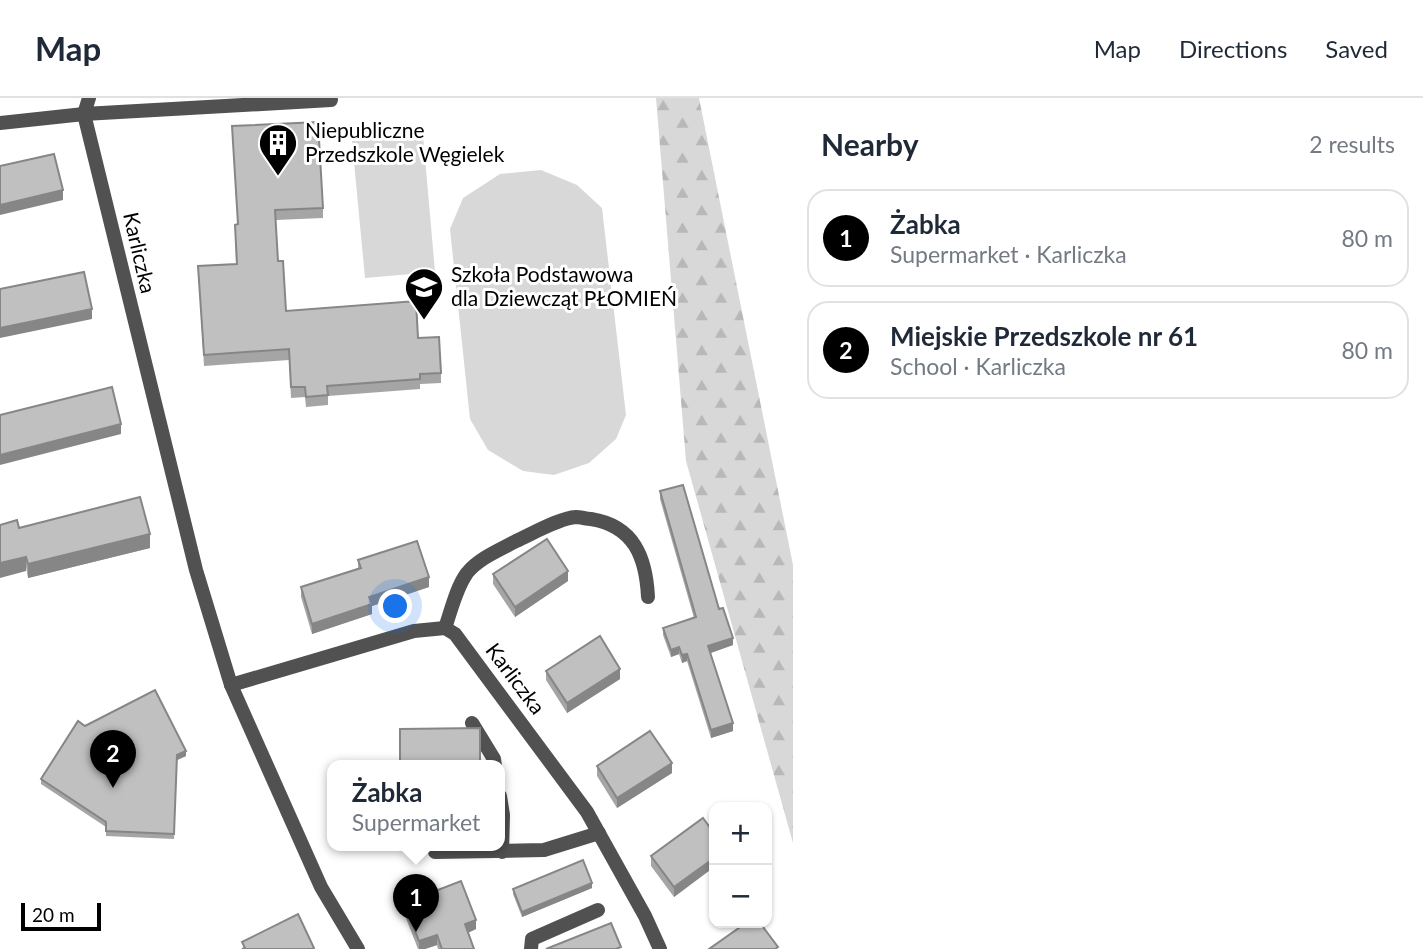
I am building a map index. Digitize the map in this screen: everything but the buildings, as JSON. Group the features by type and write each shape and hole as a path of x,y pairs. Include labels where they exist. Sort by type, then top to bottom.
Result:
{"street":[{"path":"84,114 89,98"},
{"path":"0,123 84,114 331,100"},
{"name":"Karliczka","path":"84,114 196,570 231,685 321,887 358,949"},
{"path":"231,685 414,631 445,628 467,573 490,555 540,530 575,517 610,523 623,531 639,552 648,582 648,597"},
{"name":"Karliczka","path":"445,628 455,634 587,812 645,916 660,949"},
{"path":"472,723 494,760"},
{"path":"435,852 544,850 599,833"},
{"path":"531,949 532,939 598,910"}],"green space":[{"path":"656,98 699,98 793,565 793,843 686,461"},
{"path":"423,135 435,272 365,278 352,141"},
{"path":"541,170 577,185 602,208 626,415 616,439 589,463 554,475 523,471 488,450 470,419 450,229 463,198 500,174"}],"place":[{"name":"Niepubliczne Przedszkole Węgielek","path":"278,177"},
{"name":"Szkoła Podstawowa dla Dziewcząt PŁOMIEŃ","path":"424,321"},
{"name":"Miejskie Przedszkole nr 61","path":"113,788"},
{"name":"Żabka","path":"416,932"}]}
